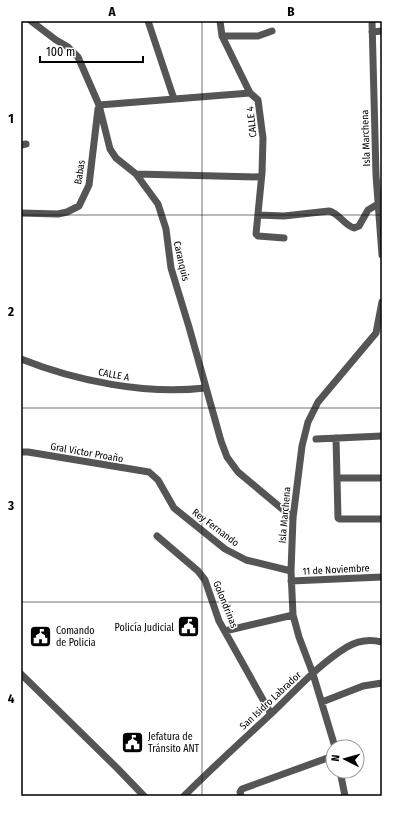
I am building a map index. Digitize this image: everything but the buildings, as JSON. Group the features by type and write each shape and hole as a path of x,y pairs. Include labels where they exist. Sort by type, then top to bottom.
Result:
{"street":[{"name":"Caranquis","path":"31,21 68,47 78,57 99,105 110,149 116,158 136,174 158,204 162,215 171,268 189,326 205,388 227,457 238,472 293,518"},
{"path":"148,21 174,99"},
{"name":"CALLE 4","path":"220,21 222,36 250,93 258,100 263,138 256,232 258,236 284,238"},
{"name":"Isla Marchena","path":"372,21 378,143 378,204 382,255"},
{"path":"222,36 258,36 272,31"},
{"path":"372,32 382,31"},
{"path":"99,105 250,93"},
{"name":"Babas","path":"21,214 58,214 68,212 79,206 89,185 99,105"},
{"path":"136,174 261,177"},
{"path":"258,215 284,216 329,211 333,212 347,226 354,228 359,226 370,208 378,204"},
{"name":"Isla Marchena","path":"333,739 313,674 292,615 291,570 293,518 302,446 308,422 318,402 379,332 382,302"},
{"name":"CALLE A","path":"21,359 51,370 108,384 132,388 175,390 205,388"},
{"path":"316,439 382,436"},
{"path":"336,438 338,518 382,519"},
{"name":"Gral Victor Proaño","path":"21,452 149,472"},
{"name":"Rey Fernando","path":"149,472 158,480 174,508 225,549 246,560 291,570"},
{"path":"337,478 382,478"},
{"name":"Golondrinas","path":"157,536 198,571 205,580 220,621 271,714"},
{"name":"11 de Noviembre","path":"291,581 382,577"},
{"path":"225,631 292,615"},
{"name":"San Isidro Labrador","path":"184,796 313,674 348,647 361,641 376,640 382,642"},
{"path":"21,674 144,796"},
{"path":"322,702 363,686 382,683"},
{"path":"241,796 240,792 242,789 325,759"},
{"path":"342,779 345,796"}],"place":[{"name":"Policía Judicial","path":"189,627"},
{"name":"Comando de Policia","path":"41,636"},
{"name":"Jefatura de Tránsito ANT","path":"132,742"}]}
